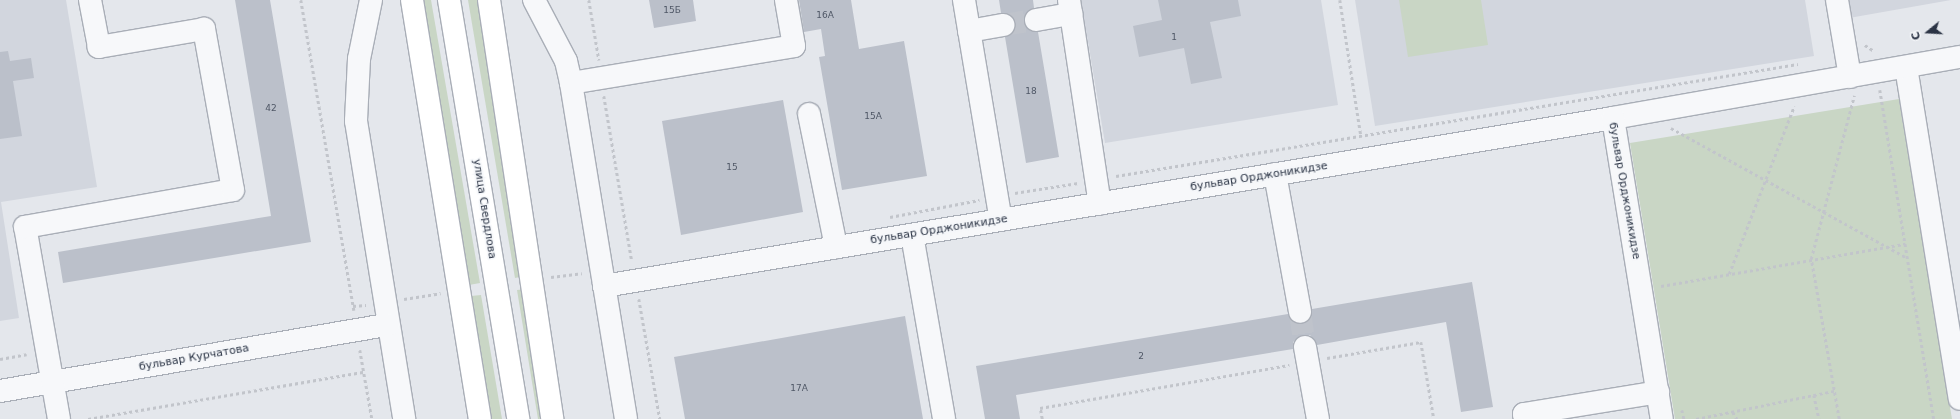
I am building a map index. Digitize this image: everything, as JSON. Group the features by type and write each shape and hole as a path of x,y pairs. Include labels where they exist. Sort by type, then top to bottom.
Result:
{"main road":[{"path":"412,0 480,419"},
{"name":"улица Свердлова","path":"449,0 518,419"},
{"path":"489,0 552,419"}],"street":[{"path":"59,419 25,227 233,190 204,29 99,47 90,0"},
{"path":"371,0 359,59 356,121 404,419"},
{"path":"534,0 566,61 626,419"},
{"path":"571,84 794,46 786,0"},
{"path":"964,0 1001,220"},
{"path":"1836,0 1852,86"},
{"path":"1036,20 1070,7 1100,204"},
{"path":"969,31 1003,25"},
{"path":"1613,118 1852,86 1877,72 1960,57"},
{"path":"1906,67 1960,399"},
{"path":"809,114 836,248"},
{"name":"бульвар Орджоникидзе","path":"604,286 1613,118 1662,419"},
{"path":"1275,174 1300,312"},
{"path":"912,235 944,419"},
{"name":"бульвар Курчатова","path":"0,390 388,325"},
{"path":"1307,354 1318,419"},
{"path":"1525,419 1524,414 1658,392"}],"path":[{"path":"301,0 372,419"},
{"path":"589,0 660,419"},
{"path":"1340,0 1361,136"},
{"path":"1846,56 1880,50"},
{"path":"1874,51 1933,419"},
{"path":"881,218 997,196 1801,63"},
{"path":"1839,419 1811,259 1824,214 1852,86"},
{"path":"1729,274 1795,106"},
{"path":"1669,127 1824,214 1889,247 1907,258"},
{"path":"1661,286 1905,244"},
{"path":"1042,419 1040,408 1307,354 1421,342 1434,419"},
{"path":"0,359 46,351"},
{"path":"88,419 364,372"},
{"path":"1696,419 1834,392"},
{"path":"1814,395 1819,419"},
{"path":"1733,412 1737,419"}],"shaded area":[{"path":"0,0 66,0 97,187 1,202 19,318 0,321"},
{"path":"1081,0 1321,0 1338,105 1105,143"},
{"path":"1355,0 1805,0 1814,56 1375,126"},
{"path":"1846,0 1951,0 1849,18"}],"green space":[{"path":"420,0 431,0 480,283 469,285"},
{"path":"468,0 478,0 525,276 515,278"},
{"path":"1399,0 1481,0 1488,45 1408,57"},
{"path":"1899,99 1952,419 1675,419 1630,143"},
{"path":"527,289 549,419 538,419 517,290"},
{"path":"481,295 502,419 491,419 471,296"}],"building":[{"path":"235,0 270,0 311,242 63,283 58,252 271,216"},
{"path":"649,0 693,0 696,21 654,28"},
{"path":"799,0 851,0 859,49 904,41 927,176 842,190 819,57 825,56 821,29 804,32"},
{"path":"999,0 1033,0 1034,8 1028,11 1024,22 1027,28 1038,32 1059,157 1026,163 1005,37 1011,34 1015,23 1012,17 1001,13"},
{"path":"1158,0 1238,0 1241,16 1210,22 1222,78 1191,84 1184,48 1139,57 1133,26 1162,20"},
{"path":"8,51 10,61 31,58 34,78 13,81 22,136 0,139 0,52"},
{"path":"783,100 803,212 681,235 662,121"},
{"path":"1472,282 1493,407 1461,412 1446,322 1317,345 1310,335 1302,335 1293,342 1293,349 1016,395 1020,419 985,419 976,366 1288,314 1291,320 1302,324 1308,321 1312,309"},
{"path":"905,316 923,419 685,419 674,357"}],"tunnel":[{"path":"1003,25 1036,20"},
{"path":"1300,312 1305,347"}]}
